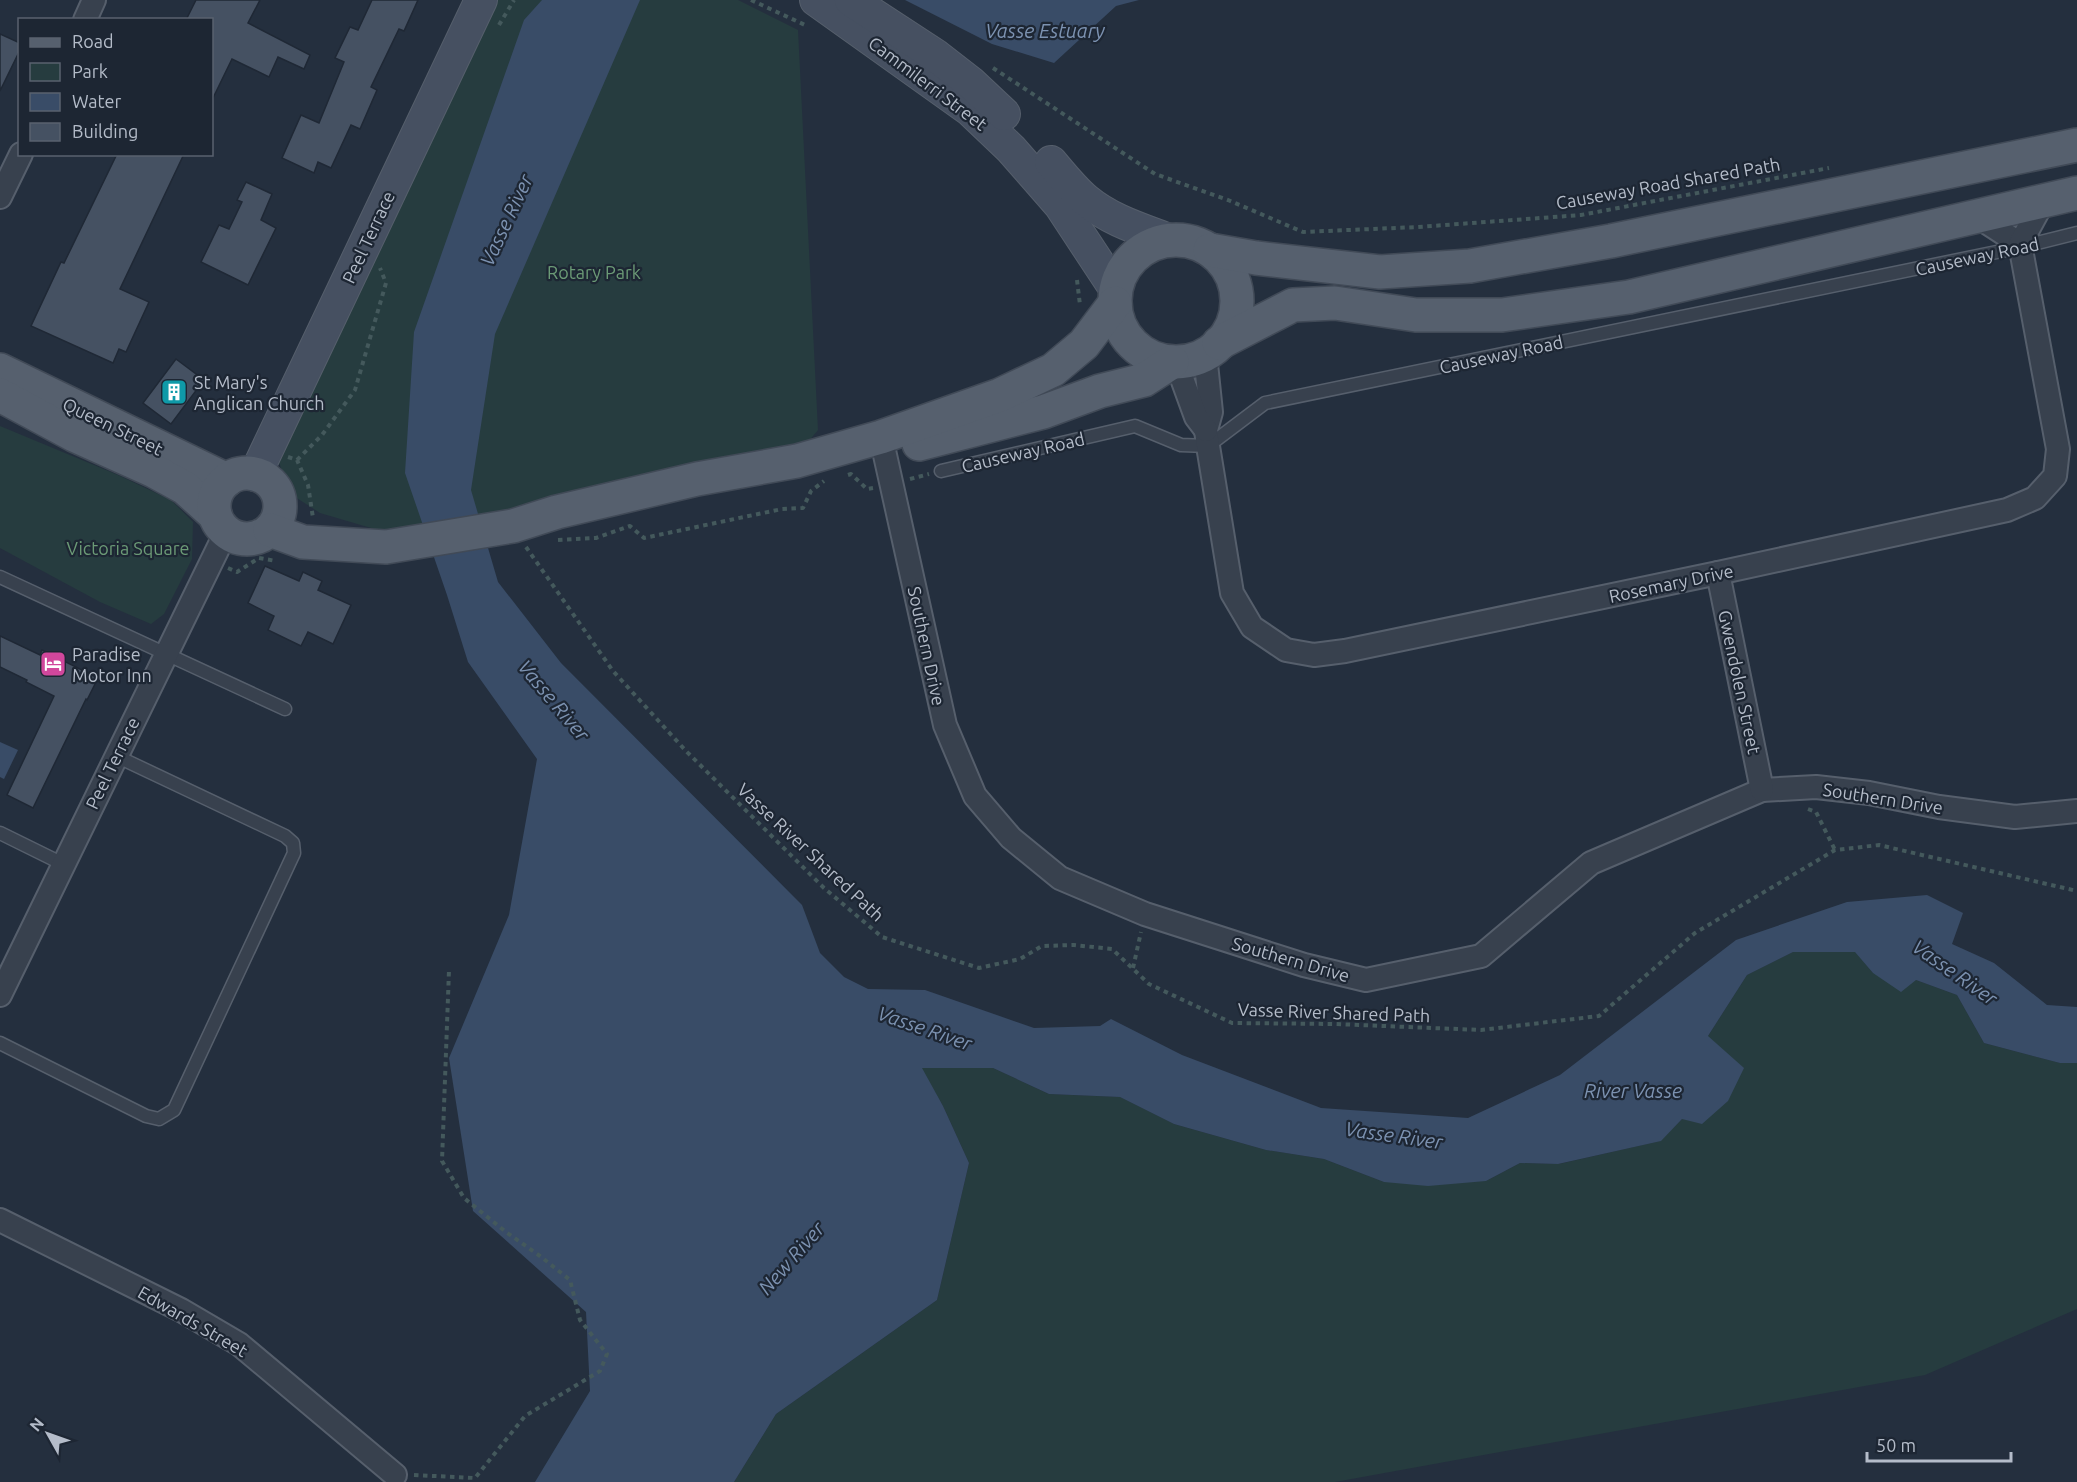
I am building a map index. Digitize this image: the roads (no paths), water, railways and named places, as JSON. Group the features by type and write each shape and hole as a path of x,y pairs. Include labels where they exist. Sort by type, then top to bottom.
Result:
{"main road":[{"name":"Peel Terrace","path":"241,477 481,0"},
{"name":"Cammilerri Street","path":"851,0 934,55 970,83 1030,138 1086,200 1103,213 1170,240"},
{"name":"Cammilerri Street","path":"815,14 970,110 1011,149 1060,205 1115,296"},
{"path":"1210,250 1256,258 1380,272 1470,266 1611,241 2077,145"},
{"name":"Causeway Road","path":"275,517 313,522 386,547 523,537 557,512 697,479 797,461 886,458 1043,412 1100,391 1144,380 1293,305 1335,303 1416,315 1513,313 1629,297 2077,193"},
{"path":"1170,240 1184,240 1198,244 1210,250 1223,262 1232,278 1236,295 1236,312 1230,329 1193,355 1154,358 1139,349 1126,336 1118,320 1115,296 1121,275 1135,256 1154,244 1170,240"},
{"name":"Causeway Road","path":"886,458 1000,395 1053,370 1084,344 1115,296"},
{"name":"Queen Street","path":"0,370 241,477"},
{"name":"Queen Street","path":"6,400 74,435 163,475 191,493 221,524"},
{"path":"241,477 266,479 274,488 275,517 263,535 250,539 237,538 221,524 216,496 241,477"}],"street":[{"path":"86,18 94,0"},
{"path":"0,197 20,156"},
{"path":"1977,216 2021,245 2044,200"},
{"name":"Rosemary Drive","path":"1193,355 1211,412 1207,438 1232,593 1252,627 1286,650 1314,655 1345,651 2007,510 2035,498 2055,476 2058,449 2021,245"},
{"name":"Southern Drive","path":"886,458 945,725 975,796 1011,838 1060,878 1145,914 1304,965 1366,980 1481,956 1591,863 1762,790 1816,788 1869,793 1939,807 2015,817 2077,811"},
{"name":"Peel Terrace","path":"0,995 212,561 221,524"},
{"name":"Gwendolen Street","path":"1718,573 1762,790"},
{"name":"Edwards Street","path":"0,1220 181,1310 239,1344 395,1474"}],"lane":[{"name":"Causeway Road","path":"941,471 1135,426 1181,445 1207,438 1265,403 2077,233"},
{"path":"0,577 285,709"},
{"path":"0,1044 146,1116 159,1119 174,1110 294,853 293,843 285,836 116,756"},
{"path":"0,833 63,864"}],"water":[{"path":"542,0 640,0 495,334 471,490 498,582 561,663 802,905 820,953 844,977 868,989 925,990 1034,1028 1100,1026 1111,1019 1182,1055 1321,1108 1468,1118 1560,1075 1736,940 1847,902 1927,895 1963,913 1952,944 1994,963 2047,1005 2077,1007 2077,1063 2060,1063 1984,1043 1957,995 1916,980 1901,992 1873,973 1855,952 1793,952 1747,975 1708,1036 1744,1068 1728,1101 1702,1124 1682,1119 1661,1141 1558,1164 1520,1163 1486,1181 1428,1186 1384,1182 1324,1159 1266,1150 1174,1124 1120,1097 1049,1094 993,1068 922,1068 943,1106 969,1163 937,1300 776,1414 734,1482 535,1482 590,1391 586,1312 473,1211 449,1058 509,915 537,759 468,662 405,473 414,332 524,20"},
{"name":"Vasse Estuary","path":"905,0 1139,0 1116,6 1054,63 992,44"},
{"path":"0,742 18,750 4,779 0,777"}],"place":[{"name":"St Mary's Anglican Church","path":"174,392"},
{"name":"Paradise Motor Inn","path":"53,664"}],"water label":[{"name":"Vasse River","path":"506,220"},
{"name":"Vasse River","path":"554,700"},
{"name":"Vasse River","path":"1955,972"},
{"name":"Vasse River","path":"925,1028"},
{"name":"River Vasse","path":"1633,1090"},
{"name":"Vasse River","path":"1394,1135"},
{"name":"New River","path":"791,1258"}],"park label":[{"name":"Rotary Park","path":"594,272"},
{"name":"Victoria Square","path":"128,548"}]}
